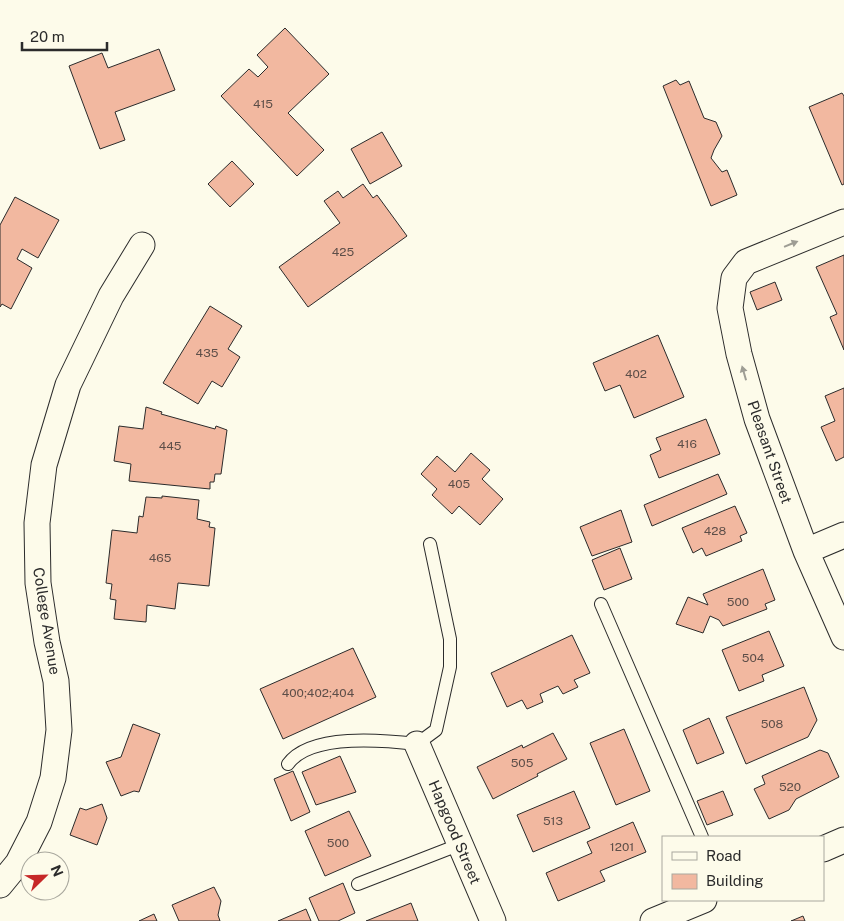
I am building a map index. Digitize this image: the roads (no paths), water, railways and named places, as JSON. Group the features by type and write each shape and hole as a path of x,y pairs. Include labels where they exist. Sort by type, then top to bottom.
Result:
{"street":[{"name":"Pleasant Street","path":"844,222 746,262 734,278 730,308 739,354 757,418 806,551 844,637"},
{"name":"College Avenue","path":"0,885 18,863 39,822 52,778 58,730 56,682 47,642 38,583 37,523 44,465 68,385 111,296 142,245"},
{"path":"806,551 844,535"},
{"name":"Hapgood Street","path":"417,744 493,921"},
{"path":"824,850 844,840"},
{"path":"653,921 702,901"}],"lane":[{"path":"288,764 294,756 315,745 379,740 417,744 436,730 450,667 450,639 430,544"},
{"path":"601,604 702,836"},
{"path":"358,884 461,844"}]}
